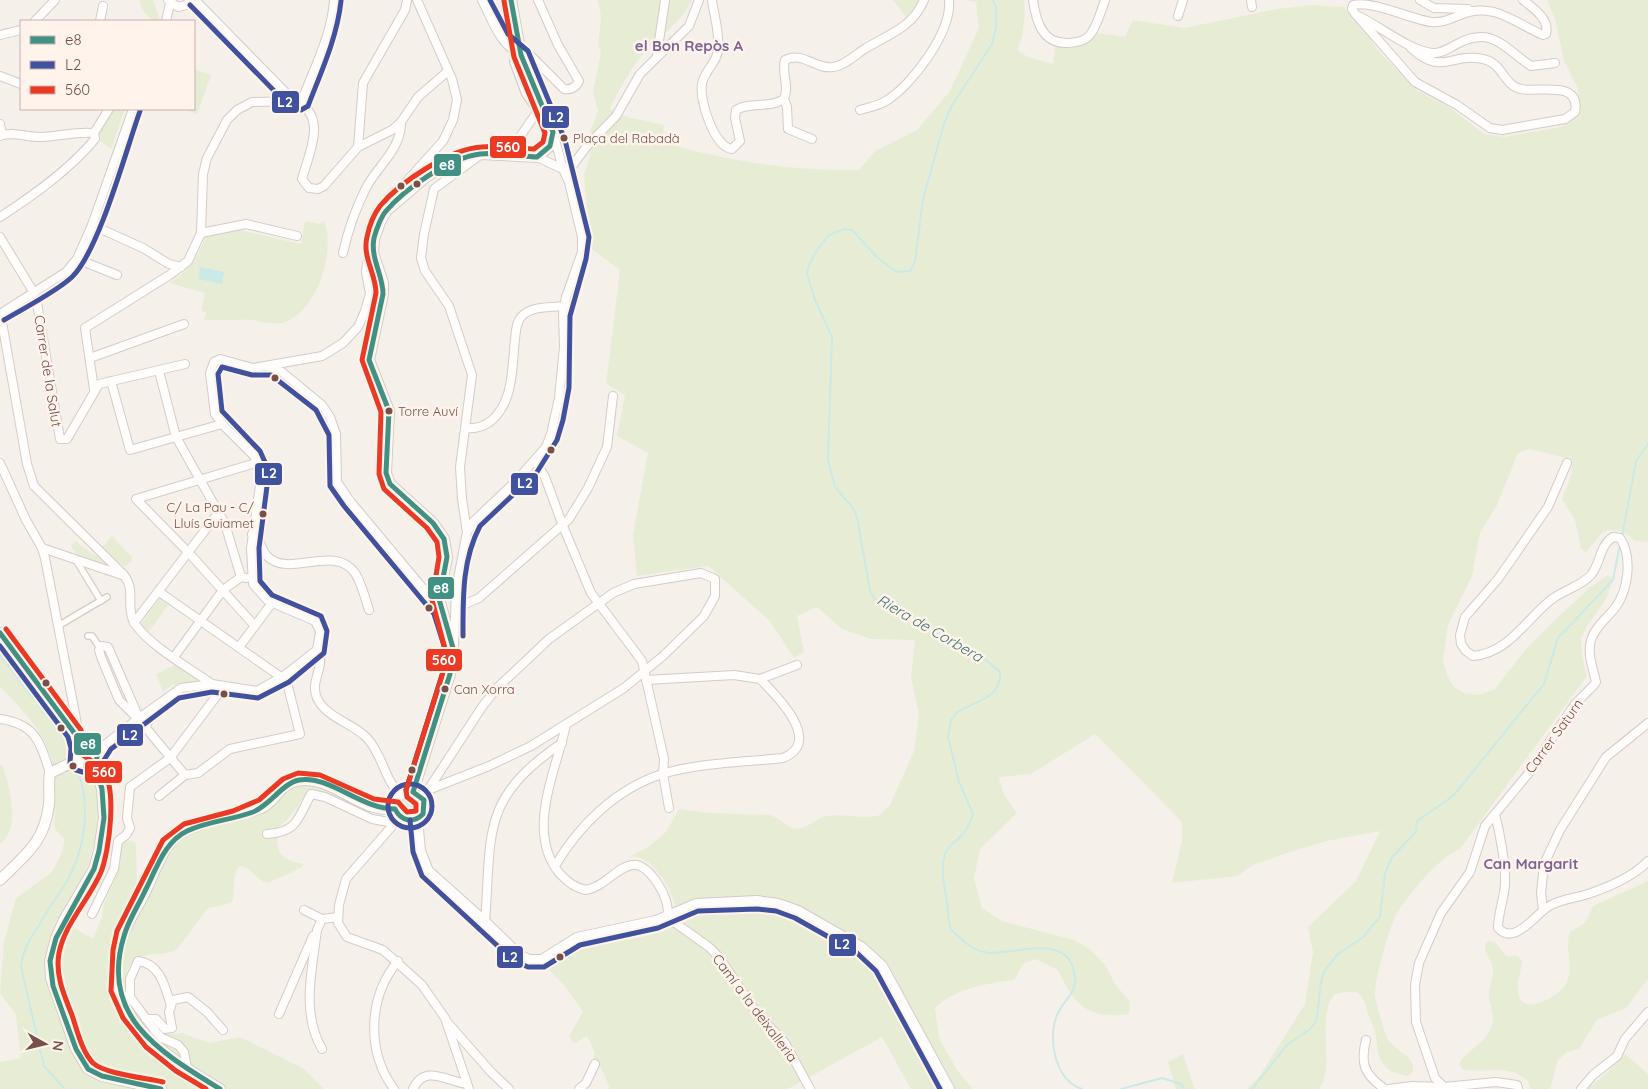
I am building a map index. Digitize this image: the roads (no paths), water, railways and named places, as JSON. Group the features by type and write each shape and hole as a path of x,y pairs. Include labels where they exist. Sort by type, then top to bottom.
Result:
{"street":[{"path":"36,20 55,0"},
{"path":"167,18 178,7 186,5 190,0"},
{"path":"195,0 314,119 315,125 302,179 309,188 318,189 327,183 358,147 392,130 401,122 418,97 448,71"},
{"path":"298,102 329,27 333,14 334,0"},
{"path":"358,147 363,83 405,10 406,0"},
{"path":"400,795 393,786 367,738 326,710 318,700 314,685 321,662 317,650 320,631 315,621 272,603 255,588 251,574 252,534 262,474 259,462 222,424 215,414 210,377 214,362 220,359 253,368 288,360 322,356 343,343 358,328 370,294 366,272 367,263 373,253 380,222 443,141 453,120 457,100 448,71 417,0"},
{"path":"482,0 504,43 513,51 521,50"},
{"path":"467,532 474,521 535,461 548,441 559,398 564,348 565,306 578,267 582,237 569,182 563,169 551,128 521,50 511,0"},
{"path":"521,50 560,87 569,90 578,84 579,81 558,45 538,0"},
{"path":"657,55 665,0"},
{"path":"411,184 463,158 481,154 537,157 563,169 573,165 587,146 616,116 640,74 657,55 689,26 699,0"},
{"path":"712,0 718,34 718,52 704,77 701,96 711,126 722,145 732,150 740,141 735,118 736,110 743,106 774,104 784,99"},
{"path":"812,139 788,129 787,107 784,99 787,88 785,60 796,58 833,68 840,65 866,48 893,34 914,16 924,0"},
{"path":"860,110 887,101 934,49 946,24 949,0"},
{"path":"1033,0 1044,34 1048,39 1064,43 1082,41 1091,34 1105,0"},
{"path":"1178,16 1183,0"},
{"path":"1420,0 1434,8 1495,12 1516,20 1543,35 1546,34 1547,25 1543,19 1523,0"},
{"path":"167,18 169,2 178,7"},
{"path":"1407,44 1418,54 1433,63 1484,59 1499,67 1513,86 1518,89 1549,88 1563,91 1573,98 1576,103 1575,112 1565,119 1502,130 1490,128 1457,105 1414,82 1352,9 1353,5 1365,2 1432,22 1441,22 1470,10"},
{"path":"100,20 103,6"},
{"path":"1356,15 1407,44 1432,53 1445,51 1460,42 1482,36 1500,41 1531,66 1555,63"},
{"path":"0,35 20,30"},
{"path":"513,62 525,94 551,128 550,146 537,157"},
{"path":"0,76 20,84"},
{"path":"279,99 284,89"},
{"path":"94,389 85,328 181,267 193,252 201,233 203,174 213,144 227,120 252,102 279,99 298,102"},
{"path":"0,217 48,182 94,140 94,133 108,110"},
{"path":"0,314 66,272 77,259 92,225 133,110"},
{"path":"508,154 537,112"},
{"path":"343,253 352,216 372,178 398,141 401,122"},
{"path":"0,124 1,135 40,137 61,133 94,133"},
{"path":"220,1089 187,1068 143,1033 123,1004 117,984 120,951 124,934 170,844 187,831 265,806 285,786 296,781 314,781 329,786 365,806 408,821 417,819 425,809 426,790 450,674 459,568 467,532 460,477 472,385 469,363 450,306 424,267 421,248 434,189 481,154"},
{"path":"201,233 246,224 297,236"},
{"path":"92,225 143,248 169,264 181,267"},
{"path":"0,237 32,295"},
{"path":"373,253 383,282 383,303 369,357 372,370 384,393 389,411 386,472 390,484 440,532 447,557 439,591 441,610 453,648"},
{"path":"77,259 117,274"},
{"path":"366,272 378,269"},
{"name":"Carrer de la Salut","path":"32,295 37,303 60,439 68,439 94,389"},
{"path":"466,428 476,428 489,422 507,400 516,330 520,317 528,311 565,306"},
{"path":"0,320 2,322 20,425 34,486 124,576 131,588 130,612 134,623 142,633 212,684"},
{"path":"90,358 184,324"},
{"path":"282,372 288,360"},
{"path":"94,389 98,384 185,364"},
{"path":"267,366 282,372 322,405 330,417 336,434 337,482 350,501 441,610"},
{"path":"159,371 176,437 225,524 240,576"},
{"path":"111,382 130,450 222,424"},
{"path":"456,608 479,598 563,526 588,488 606,448 613,396"},
{"path":"535,461 545,477 591,592 598,604 636,651 645,672 664,760 663,774 669,808"},
{"path":"255,626 136,498 259,462"},
{"path":"0,463 26,520 42,548 77,724 76,734"},
{"name":"Carrer Saturn","path":"1444,1087 1435,1078 1416,1022 1415,985 1419,963 1441,913 1470,872 1481,836 1495,814 1528,774 1575,704 1596,682 1590,660 1591,639 1621,598 1626,577 1627,562 1624,544 1620,538 1613,537 1606,542 1597,565 1585,581 1566,589 1551,600 1516,636 1494,651 1473,656 1461,644 1460,635 1465,617 1498,579 1548,507 1567,463"},
{"path":"134,623 218,512"},
{"path":"252,534 257,535 267,556 277,562 330,560 347,566 359,580 369,610"},
{"path":"42,548 124,576"},
{"path":"76,559 101,601"},
{"path":"426,790 497,688 549,640 613,593 634,584 659,578 701,573 715,579 715,596 704,616 645,672 624,688 531,746 426,790 400,795 396,802 397,817 346,879 342,890 338,917 339,927 347,937 379,947 398,962 422,985 444,1018 491,1072 509,1089"},
{"path":"174,657 223,590 240,576 251,574"},
{"path":"158,591 198,622 283,676 300,734 230,749 198,773 184,775 159,796"},
{"path":"427,593 439,591"},
{"path":"58,626 108,598"},
{"path":"239,648 272,603"},
{"path":"0,633 76,734 97,774 102,789 104,818 94,869 64,920 56,938 50,961 51,978 76,1049 88,1068 102,1076 161,1089"},
{"path":"88,636 92,636 100,648 108,675 119,700 138,718"},
{"path":"100,648 104,645 108,647 138,718"},
{"path":"53,770 86,756 106,744 176,690 212,684 257,691 283,676 317,650"},
{"path":"646,680 734,675 760,679 796,665"},
{"path":"555,866 577,835 606,805 634,786 663,774 783,758 791,754 795,750 798,737 793,715 780,698 760,679"},
{"path":"92,914 114,869 118,841 126,836 130,828 127,818 130,787 170,758 224,686"},
{"path":"150,710 146,728 184,775"},
{"path":"0,719 20,724 32,732 39,741 53,770 49,804 40,836 31,850 0,880"},
{"path":"1543,910 1541,894 1544,864 1560,830 1606,757 1648,724"},
{"path":"566,725 543,823 545,848 555,866 569,882 586,890 599,886 618,869 627,866 642,868 659,885 668,907 667,917"},
{"path":"485,922 490,839 498,808 510,788 524,772 562,742"},
{"path":"267,834 288,830 296,824 310,794 325,797 372,819 397,817"},
{"path":"1495,814 1505,885 1498,917 1498,928 1503,933 1510,934 1521,930 1543,910 1566,899 1588,894 1618,881 1640,869 1648,861"},
{"path":"417,819 420,851 428,871 519,955 529,960 538,961 577,938 667,917 696,904 735,900 778,904 798,911 861,947 882,966 949,1089"},
{"path":"304,910 322,919 338,917"},
{"name":"Camí a la deixalleria","path":"667,917 709,947 719,958 756,1012 785,1043 810,1089"},
{"path":"322,919 316,934 309,1012 312,1029 322,1049"},
{"path":"279,1014 313,936 316,934"},
{"path":"171,1006 162,978 157,970 147,962 138,961 130,979 129,990 133,1002 162,1038 178,1045 184,1052 187,1068"},
{"path":"394,1089 384,1076 377,1058 374,1017 384,984 398,962"},
{"path":"146,1019 156,1019 165,1029 172,1028 169,1012 173,1000 188,997 207,1012 223,1030"},
{"path":"1581,1089 1593,1075 1617,1056 1625,1039 1648,1012"},
{"path":"444,1018 468,1087"},
{"path":"1366,1040 1361,1058 1363,1064 1384,1089"},
{"path":"579,1089 586,1083 594,1064"},
{"path":"413,1089 419,1080 428,1075 442,1076 468,1087"},
{"path":"1389,1089 1412,1086 1444,1087 1496,1082 1517,1085 1518,1089"}],"water":[{"path":"200,267 224,272 222,284 198,279"}],"waterway":[{"name":"Riera de Corbera","path":"993,0 996,8 996,28 992,44 951,107 944,124 923,199 915,262 910,271 896,272 877,257 852,230 844,229 829,235 817,250 809,265 807,274 815,300 832,337 828,460 835,487 853,508 857,517 870,591 874,598 889,608 909,613 938,636 978,653 1000,672 999,681 992,694 956,713 951,720 948,737 959,782 973,814 966,830 948,848 945,854 943,878 951,929 977,950 989,953 1043,948 1055,950 1066,956 1072,966 1075,986 1055,1021 1053,1044 1055,1056 1065,1077 1072,1084 1082,1089"},
{"path":"1622,537 1636,461 1648,444"},
{"path":"1252,1089 1287,1045 1309,1030 1315,1023 1321,982 1325,970 1338,954 1362,938 1380,917 1385,873 1392,857 1416,832 1417,821 1453,796 1544,684 1558,638 1613,580 1620,544"},
{"path":"0,655 67,742 72,756"},
{"path":"65,1089 44,1066 21,967 28,943 73,870 82,841 85,811 84,797 77,768"},
{"name":"Riera de Corbera","path":"1121,1089 1162,1078 1181,1084 1184,1089"}],"place":[{"name":"Plaça del Rabadà","path":"564,138"},
{"name":"Torre Auví","path":"389,411"},
{"name":"C/ La Pau - C/ Lluís Guiamet","path":"263,514"},
{"name":"Can Xorra","path":"445,689"}],"district":[{"name":"el Bon Repòs A","path":"689,45"},
{"name":"Can Margarit","path":"1531,863"}]}
